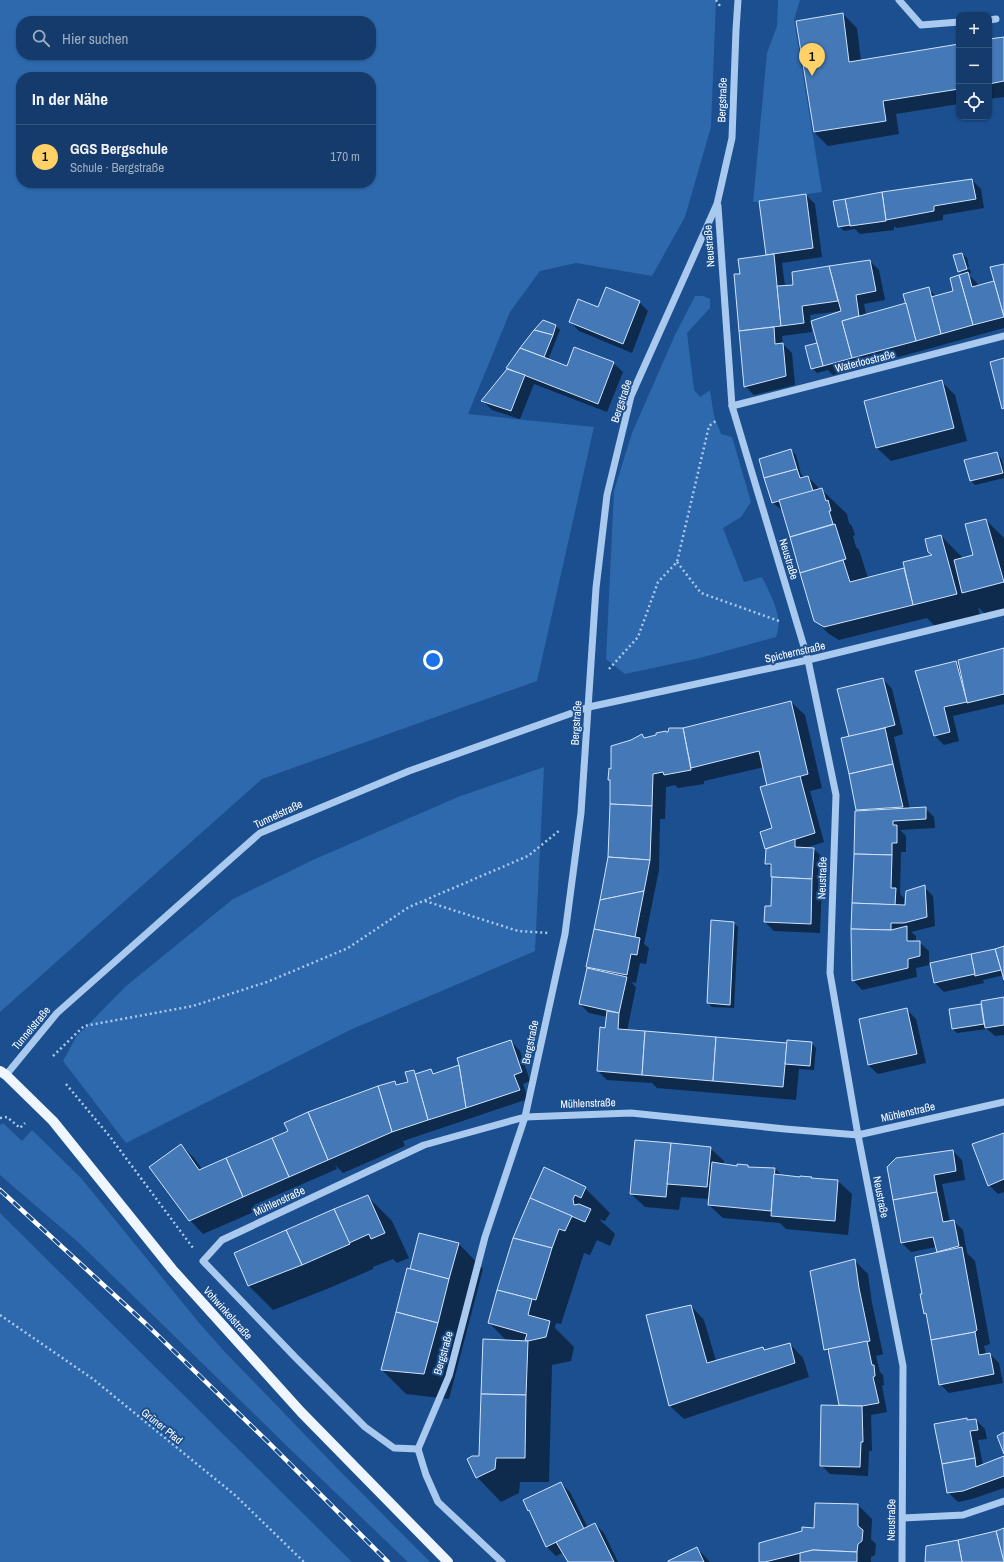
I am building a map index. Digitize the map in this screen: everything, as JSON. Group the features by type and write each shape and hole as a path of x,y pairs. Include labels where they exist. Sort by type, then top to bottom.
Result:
{"main road":[{"name":"Vohwinkelstraße","path":"3,1073 53,1122 172,1269 301,1412 448,1562"}],"street":[{"name":"Bergstraße","path":"418,1449 450,1376 485,1237 525,1117 565,934 581,813 596,588 607,495 631,396 717,204 732,138 738,0"},
{"path":"899,0 922,25 956,22"},
{"name":"Neustraße","path":"717,204 732,408 808,660 836,795 830,973 858,1135 903,1366 902,1562"},
{"name":"Waterloostraße","path":"732,408 1004,336"},
{"name":"Spichernstraße","path":"589,707 808,660 1004,612"},
{"name":"Tunnelstraße","path":"3,1073 57,1013 260,833 409,771 589,707"},
{"name":"Mühlenstraße","path":"203,1261 222,1240 424,1145 525,1117 631,1112 786,1129 858,1135 1004,1102"},
{"path":"203,1261 295,1357 365,1427 394,1448 418,1449 426,1475 438,1502 502,1562"},
{"path":"903,1518 963,1515 1004,1501"}],"path":[{"path":"590,690 638,637 658,582 677,562 710,426 732,408"},
{"path":"677,562 701,593 798,628"},
{"path":"53,1056 84,1026 193,1006 267,982 348,948 409,907 528,856 581,813"},
{"path":"424,901 518,931 565,934"},
{"path":"66,1084 111,1138 203,1261"},
{"path":"0,1118 7,1117 20,1128 25,1123"},
{"name":"Grüner Pfad","path":"0,1315 93,1379 236,1496 304,1562"}],"shaded area":[{"path":"0,0 716,0 711,127 685,217 652,276 576,263 540,271 510,312 468,414 594,427 537,681 262,779 0,1012"},
{"path":"778,0 800,0 794,20 822,192 753,202 767,53 777,26"},
{"path":"695,296 703,296 710,299 710,308 687,333 694,390 700,397 710,390 714,416 721,434 732,437 751,502 741,517 723,528 744,582 762,577 775,607 778,629 776,637 700,658 625,674 606,659 614,491 632,433 675,335"},
{"path":"544,767 535,951 350,1030 126,1143 63,1061 76,1037 125,987 233,899 315,859 458,797"},
{"path":"3,1123 22,1141 32,1130 81,1178 200,1324 225,1352 430,1562 408,1562 78,1242 0,1175 0,1125"},
{"path":"0,1213 352,1562 0,1562"}],"building":[{"path":"843,13 849,62 956,44 956,89 883,101 886,121 814,132 796,21"},
{"path":"1004,37 1004,81 992,83 992,48 992,39"},
{"path":"972,179 976,199 934,206 934,211 886,220 882,192"},
{"path":"882,192 886,221 850,226 845,199"},
{"path":"806,194 813,248 766,255 759,201"},
{"path":"845,199 850,225 838,227 833,201"},
{"path":"962,253 967,269 958,272 953,255"},
{"path":"774,254 781,326 739,331 734,274 740,274 738,259"},
{"path":"870,260 876,291 856,295 859,316 842,321 852,358 823,366 811,321 841,311 829,266"},
{"path":"1004,264 1004,317 990,267"},
{"path":"829,266 838,301 802,306 804,323 781,326 777,286 793,285 792,272"},
{"path":"968,272 972,287 994,281 1004,317 973,325 959,275"},
{"path":"959,275 973,325 941,334 931,297 953,291 950,278"},
{"path":"606,287 640,301 623,344 569,322 578,299 598,307"},
{"path":"929,287 941,334 916,341 903,294"},
{"path":"906,303 916,341 852,358 842,321"},
{"path":"543,320 556,325 553,335 534,330"},
{"path":"774,327 775,344 783,343 786,376 744,387 739,331"},
{"path":"534,330 553,335 544,357 520,348"},
{"path":"817,343 823,366 811,369 805,346"},
{"path":"574,347 614,362 598,404 506,368 520,348 567,366"},
{"path":"1004,358 1004,408 1002,409 990,362"},
{"path":"507,369 525,375 511,411 481,401"},
{"path":"942,380 954,428 876,448 864,401"},
{"path":"791,449 797,469 764,478 759,459"},
{"path":"997,452 1003,473 970,481 964,460"},
{"path":"797,469 800,478 808,476 813,491 772,503 764,478"},
{"path":"822,488 826,501 828,500 831,511 829,511 833,524 790,537 779,500"},
{"path":"986,519 1004,582 962,593 954,560 973,555 965,524"},
{"path":"835,524 846,559 800,573 790,537"},
{"path":"941,535 957,594 913,605 903,562 932,555 928,552 925,539"},
{"path":"843,560 850,582 904,568 913,605 824,627 814,621 800,573"},
{"path":"1004,648 1004,694 967,703 958,660"},
{"path":"956,661 967,702 944,707 950,732 934,736 915,671"},
{"path":"883,678 895,725 849,737 837,689"},
{"path":"791,701 808,774 767,786 759,751 691,768 683,728"},
{"path":"669,728 683,728 691,770 664,775 663,772 653,774 652,806 610,804 610,780 608,780 609,768 611,769 611,746 631,740 642,734 644,738 656,735 656,733 668,732"},
{"path":"885,728 893,764 849,774 841,738"},
{"path":"893,764 903,807 856,810 849,774"},
{"path":"800,776 815,833 765,849 760,832 772,828 760,787"},
{"path":"610,804 652,806 650,860 608,857"},
{"path":"926,807 926,819 893,821 893,825 897,825 897,843 892,843 892,855 854,854 855,811"},
{"path":"795,839 795,847 814,848 812,879 771,877 771,864 765,864 766,849"},
{"path":"854,854 892,855 891,888 896,888 895,905 852,903"},
{"path":"608,857 650,860 644,891 600,900"},
{"path":"772,877 812,879 811,924 764,922 765,906 771,906"},
{"path":"925,885 927,917 904,923 891,923 891,930 851,929 852,903 905,905 906,891"},
{"path":"644,891 635,937 594,929 600,900"},
{"path":"711,920 734,922 730,1005 707,1003"},
{"path":"907,926 907,941 920,941 920,956 908,959 908,968 852,981 851,929 891,930"},
{"path":"594,929 640,938 637,955 631,954 627,975 586,967"},
{"path":"1004,946 1004,980 995,949"},
{"path":"995,949 1001,970 975,976 971,954"},
{"path":"971,954 975,974 934,983 930,963"},
{"path":"587,968 627,977 619,1013 579,1004"},
{"path":"1004,997 1004,1025 985,1028 981,1001"},
{"path":"981,1004 984,1024 952,1029 949,1009"},
{"path":"907,1008 917,1054 868,1065 859,1019"},
{"path":"607,1011 619,1013 618,1029 645,1031 642,1075 597,1071 600,1027 605,1028"},
{"path":"645,1031 716,1037 713,1081 642,1075"},
{"path":"716,1037 787,1043 783,1087 713,1081"},
{"path":"511,1040 522,1072 514,1075 520,1090 466,1108 457,1058"},
{"path":"787,1040 812,1042 810,1066 785,1064"},
{"path":"459,1065 466,1108 428,1120 415,1074 431,1069 433,1074"},
{"path":"414,1070 428,1120 392,1132 378,1086 395,1081 396,1085 408,1082 405,1072"},
{"path":"378,1086 392,1132 328,1160 308,1112"},
{"path":"308,1112 328,1160 289,1177 272,1138 288,1131 284,1123"},
{"path":"1004,1133 1004,1179 988,1186 972,1144"},
{"path":"272,1138 289,1177 243,1197 226,1158"},
{"path":"635,1140 671,1143 666,1197 630,1194"},
{"path":"671,1143 711,1147 707,1187 667,1184"},
{"path":"181,1144 199,1170 226,1158 243,1197 189,1221 149,1167"},
{"path":"953,1150 956,1171 934,1175 937,1192 893,1200 887,1167 896,1158"},
{"path":"712,1162 737,1166 737,1164 748,1165 748,1167 775,1168 771,1211 708,1205"},
{"path":"544,1167 586,1187 581,1198 575,1195 573,1199 574,1205 579,1204 591,1209 585,1222 530,1198"},
{"path":"774,1174 838,1180 835,1221 771,1216"},
{"path":"937,1192 943,1222 954,1220 959,1246 937,1252 933,1237 901,1243 893,1200"},
{"path":"368,1195 385,1233 371,1239 369,1234 349,1243 334,1209"},
{"path":"530,1198 572,1216 565,1231 559,1229 552,1248 513,1238"},
{"path":"334,1209 350,1244 302,1265 286,1230"},
{"path":"286,1230 302,1265 248,1286 234,1253"},
{"path":"419,1233 459,1243 449,1279 410,1269"},
{"path":"513,1238 552,1248 536,1300 497,1290"},
{"path":"962,1247 977,1330 975,1332 931,1340 926,1313 924,1314 920,1294 922,1294 915,1257"},
{"path":"855,1259 859,1288 870,1341 824,1350 810,1271"},
{"path":"407,1268 449,1279 438,1323 396,1312"},
{"path":"497,1290 532,1299 528,1315 550,1321 546,1337 528,1341 525,1340 527,1334 488,1323"},
{"path":"691,1305 707,1363 763,1347 764,1350 790,1343 795,1363 669,1406 646,1315"},
{"path":"396,1312 438,1323 424,1374 381,1370"},
{"path":"975,1332 979,1355 990,1353 994,1374 939,1385 931,1340"},
{"path":"483,1339 528,1341 526,1395 481,1394"},
{"path":"867,1341 872,1365 874,1365 875,1376 873,1377 879,1403 862,1406 839,1405 828,1349"},
{"path":"481,1394 526,1395 525,1458 496,1458 495,1469 476,1478 467,1459 472,1456 479,1456"},
{"path":"821,1405 862,1406 863,1442 861,1442 860,1467 820,1466"},
{"path":"967,1418 967,1420 976,1419 978,1430 970,1431 975,1458 942,1464 934,1424"},
{"path":"1004,1432 1004,1454 997,1436"},
{"path":"1004,1456 1004,1476 963,1491 947,1493 942,1464 975,1458 976,1467"},
{"path":"561,1482 584,1529 546,1547 523,1500"},
{"path":"815,1503 858,1504 858,1526 863,1530 862,1541 858,1544 857,1552 813,1550 765,1562 759,1562 759,1543 802,1531 802,1527 814,1528"},
{"path":"595,1523 614,1562 568,1562 556,1542"},
{"path":"1004,1528 1004,1560 1003,1560 996,1531"},
{"path":"996,1531 1004,1562 962,1562 958,1540"},
{"path":"958,1540 962,1562 925,1562 926,1546"},
{"path":"697,1547 704,1562 668,1562 668,1561"},
{"path":"813,1550 857,1552 857,1562 800,1562 800,1553"}],"railway":[{"path":"0,1190 146,1324 266,1440 388,1562"}],"place":[{"name":"GGS Bergschule","path":"812,76"}]}
